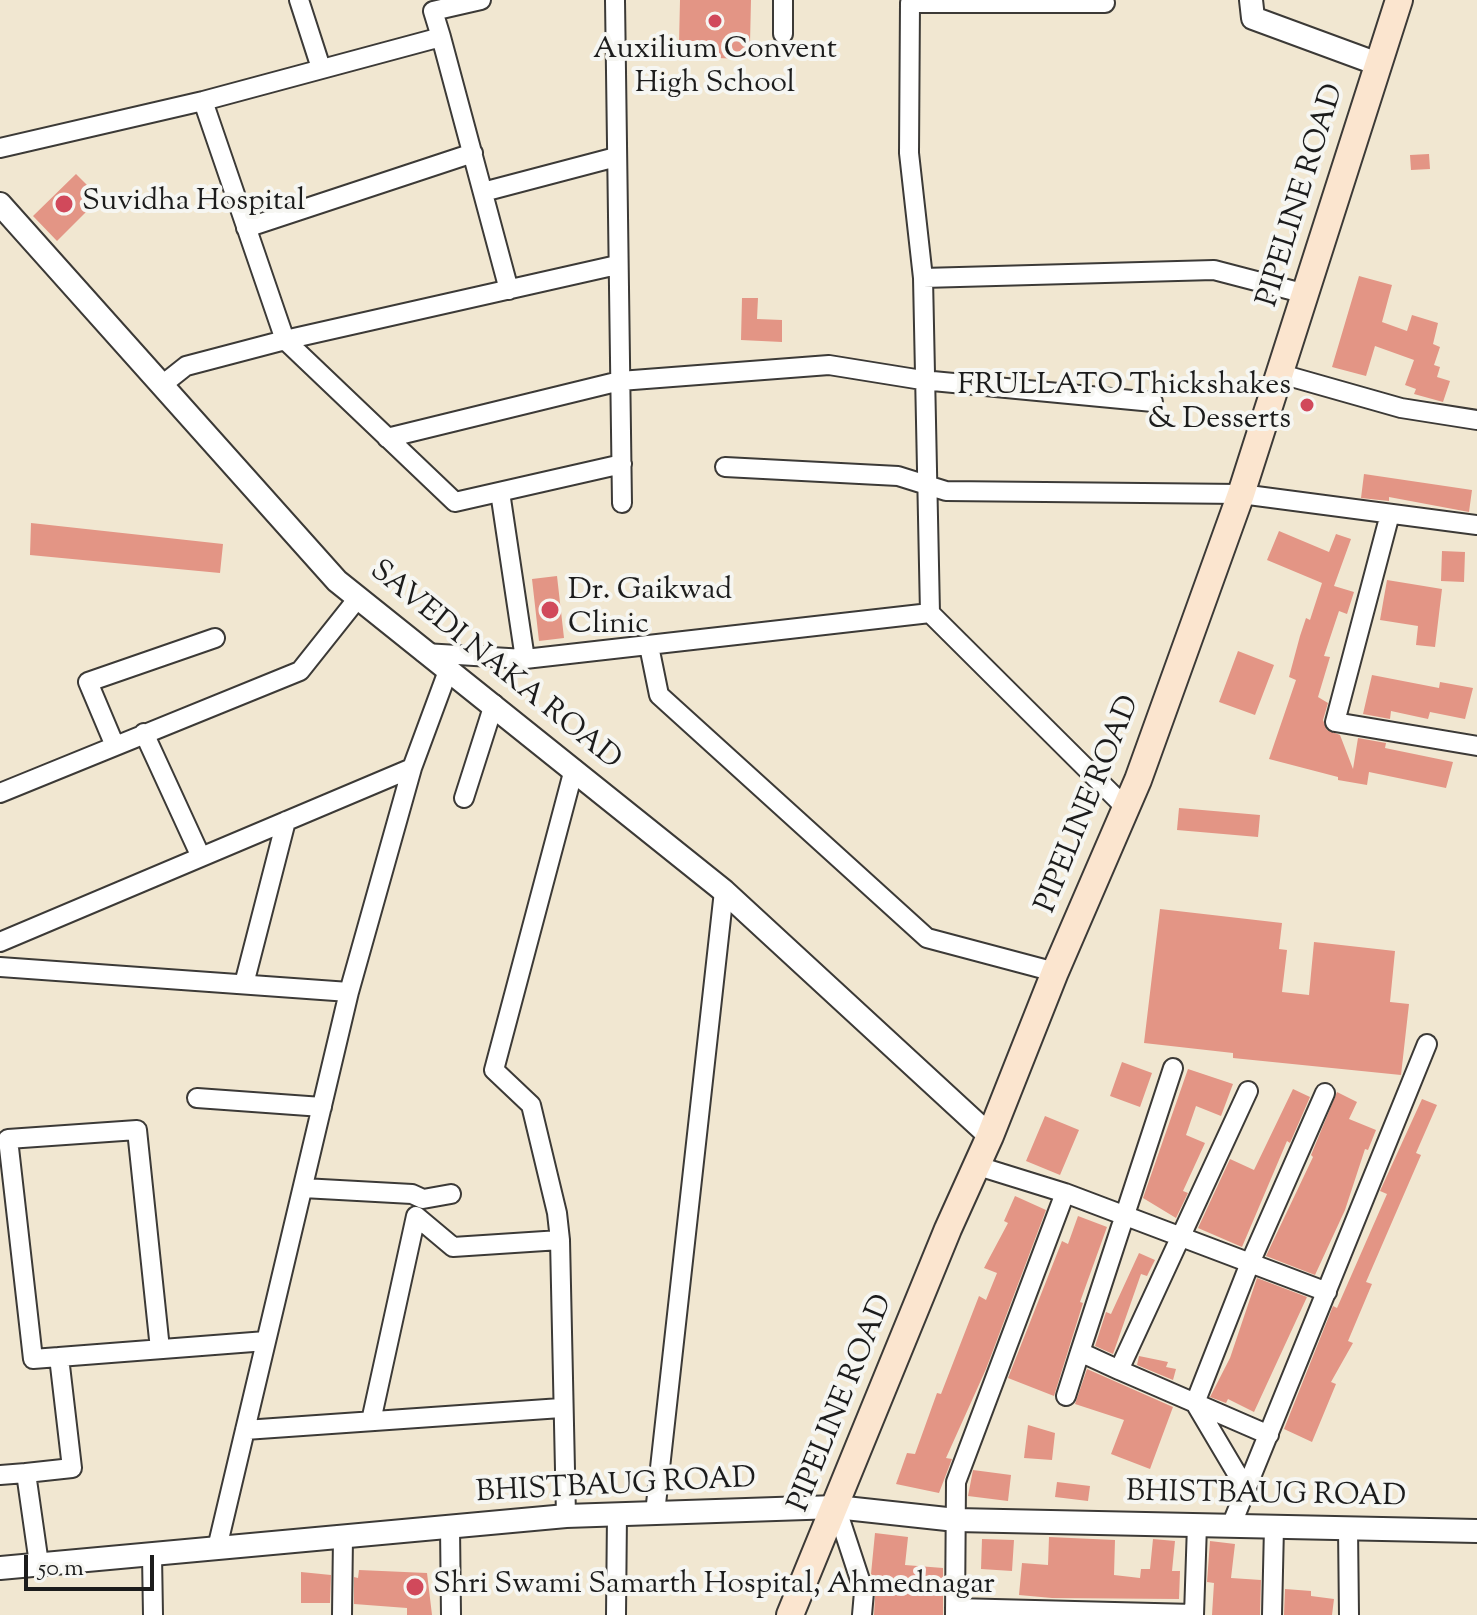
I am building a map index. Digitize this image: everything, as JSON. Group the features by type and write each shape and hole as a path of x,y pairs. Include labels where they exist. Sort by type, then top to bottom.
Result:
{"main road":[{"name":"PIPELINE ROAD","path":"790,1615 948,1229 978,1166 1055,972 1126,808 1241,494 1399,0"}],"street":[{"path":"299,0 321,68"},
{"path":"481,0 433,11 509,290"},
{"path":"615,0 622,503"},
{"path":"783,0 783,34"},
{"path":"1251,0 1253,18 1378,64"},
{"path":"1105,3 910,2 909,153 923,278 922,380 930,613 1126,808"},
{"path":"0,148 203,101 441,37"},
{"path":"203,101 285,340 455,502 622,464"},
{"path":"246,228 473,153"},
{"path":"483,192 616,157"},
{"name":"SAVEDI NAKA ROAD","path":"0,204 337,581 724,891 990,1136"},
{"path":"162,385 186,366 285,340 617,265"},
{"path":"923,278 1214,270 1306,294"},
{"path":"387,438 620,381 829,365 922,380 1153,402"},
{"path":"1281,374 1401,408 1477,420"},
{"path":"725,467 898,476 946,491 1241,494 1477,525"},
{"path":"500,492 525,659"},
{"path":"1390,514 1335,722 1477,746"},
{"path":"0,793 300,671 358,598"},
{"path":"424,653 525,659 930,613"},
{"path":"115,746 88,682 215,638"},
{"path":"649,646 659,695 927,938 1055,972"},
{"path":"217,1548 349,992 412,768 449,668"},
{"path":"464,798 494,704"},
{"path":"144,733 201,857"},
{"path":"0,942 412,768"},
{"path":"566,1516 557,1213 531,1105 494,1070 574,769"},
{"path":"244,984 286,821"},
{"path":"655,1513 724,891"},
{"path":"0,967 349,992"},
{"path":"1231,1526 1427,1044"},
{"path":"1066,1396 1173,1068"},
{"path":"1119,1370 1248,1091"},
{"path":"1195,1403 1250,1263 1325,1093"},
{"path":"197,1098 322,1107"},
{"path":"160,1349 137,1130 8,1139 33,1359 266,1341"},
{"path":"978,1166 1065,1193 1327,1292"},
{"path":"303,1188 412,1194 453,1247 560,1240"},
{"path":"1065,1193 956,1482 955,1612 1194,1614 1197,1525"},
{"path":"420,1207 451,1194"},
{"path":"371,1421 420,1207"},
{"path":"1080,1352 1269,1435"},
{"path":"0,1475 72,1468 59,1357"},
{"path":"1195,1403 1246,1489"},
{"path":"245,1430 561,1408"},
{"path":"26,1473 39,1564"},
{"path":"836,1507 864,1592 862,1615"},
{"name":"BHISTBAUG ROAD","path":"0,1568 566,1516 836,1507 956,1520 1477,1531"},
{"path":"616,1615 617,1514"},
{"path":"450,1527 451,1615"},
{"path":"1272,1615 1274,1527"},
{"path":"1348,1528 1349,1615"},
{"path":"342,1615 343,1537"},
{"path":"152,1555 153,1615"}],"building":[{"name":"Auxilium Convent High School","path":"680,0 751,0 750,43 745,43 744,59 717,58 717,46 679,45"},
{"path":"1429,154 1430,169 1411,170 1410,155"},
{"path":"76,174 100,198 57,241 33,216"},
{"path":"1359,276 1392,285 1382,322 1407,331 1412,315 1438,323 1433,344 1440,347 1434,365 1440,367 1437,377 1450,381 1443,402 1414,394 1416,389 1405,385 1414,360 1375,346 1366,376 1332,367"},
{"path":"742,298 758,298 757,319 782,320 782,342 741,340"},
{"path":"1364,474 1472,490 1469,512 1389,497 1389,501 1361,498"},
{"path":"31,523 223,544 220,573 30,555"},
{"path":"1279,531 1329,552 1336,534 1351,539 1334,586 1354,592 1347,614 1339,611 1324,656 1330,657 1318,697 1328,703 1323,720 1327,730 1340,735 1353,769 1358,738 1386,743 1385,748 1453,762 1446,788 1369,772 1367,785 1338,780 1338,777 1269,759 1296,680 1289,677 1300,636 1306,618 1310,620 1322,583 1267,560"},
{"path":"1442,551 1465,552 1464,582 1441,581"},
{"path":"557,576 564,638 539,641 532,579"},
{"path":"1387,580 1442,589 1435,647 1416,645 1418,626 1380,620"},
{"path":"1238,651 1274,665 1255,715 1219,702"},
{"path":"1372,675 1439,688 1440,682 1473,688 1465,719 1430,712 1428,719 1391,711 1390,719 1363,714"},
{"path":"1179,808 1260,815 1258,837 1177,830"},
{"path":"1160,909 1282,923 1279,949 1287,950 1282,992 1309,995 1314,942 1395,951 1390,1002 1409,1004 1401,1075 1233,1058 1233,1053 1144,1043"},
{"path":"1122,1062 1152,1073 1140,1107 1110,1096"},
{"path":"1188,1069 1233,1084 1221,1116 1196,1106 1186,1135 1205,1143 1183,1191 1188,1193 1176,1218 1143,1198"},
{"path":"1293,1089 1310,1097 1290,1143 1287,1141 1242,1247 1198,1228 1230,1159 1254,1170"},
{"path":"1337,1092 1357,1102 1349,1119 1376,1130 1368,1150 1365,1149 1345,1210 1315,1275 1266,1256 1313,1157 1311,1155"},
{"path":"1422,1099 1437,1105 1416,1153 1421,1155 1366,1282 1372,1284 1348,1341 1353,1343 1331,1382 1336,1384 1312,1442 1284,1429 1333,1306 1337,1308 1387,1194 1380,1191"},
{"path":"1045,1116 1079,1130 1060,1175 1026,1161"},
{"path":"1015,1196 1046,1210 986,1369 946,1458 952,1459 939,1493 896,1484 907,1453 915,1454 937,1393 941,1394 979,1296 986,1300 997,1273 984,1268 1008,1223 1004,1221"},
{"path":"1078,1216 1107,1227 1080,1302 1083,1303 1054,1396 1008,1378 1062,1241 1068,1244"},
{"path":"1139,1253 1155,1260 1147,1276 1141,1274 1113,1354 1095,1346 1106,1312 1111,1314"},
{"path":"1257,1278 1307,1297 1254,1412 1228,1399 1226,1403 1210,1397 1230,1358"},
{"path":"1139,1356 1168,1362 1166,1367 1176,1369 1173,1380 1137,1365"},
{"path":"1087,1369 1173,1407 1150,1469 1111,1454 1124,1420 1075,1404"},
{"path":"1028,1425 1055,1433 1052,1460 1024,1458"},
{"path":"973,1470 1011,1475 1008,1501 968,1496"},
{"path":"1057,1482 1090,1486 1088,1501 1055,1497"},
{"path":"875,1533 908,1537 905,1565 943,1568 943,1615 874,1615 876,1578 871,1574"},
{"path":"1049,1537 1115,1540 1114,1575 1140,1578 1141,1569 1150,1569 1153,1539 1175,1541 1172,1571 1180,1571 1179,1599 1019,1595 1022,1563 1048,1565"},
{"path":"982,1539 1014,1540 1012,1571 981,1569"},
{"path":"1210,1541 1235,1544 1231,1578 1261,1580 1260,1615 1212,1615 1214,1583 1207,1582"},
{"path":"359,1570 427,1573 432,1615 407,1615 407,1608 354,1604 354,1577 358,1578"},
{"path":"301,1572 331,1575 330,1603 301,1603"},
{"path":"1285,1589 1311,1591 1311,1596 1334,1599 1332,1615 1284,1615"}],"place":[{"name":"Auxilium Convent High School","path":"715,21"},
{"name":"Suvidha Hospital","path":"64,204"},
{"name":"FRULLATO Thickshakes & Desserts","path":"1307,405"},
{"name":"Dr. Gaikwad Clinic","path":"550,610"},
{"name":"Shri Swami Samarth Hospital, Ahmednagar","path":"415,1587"}]}
